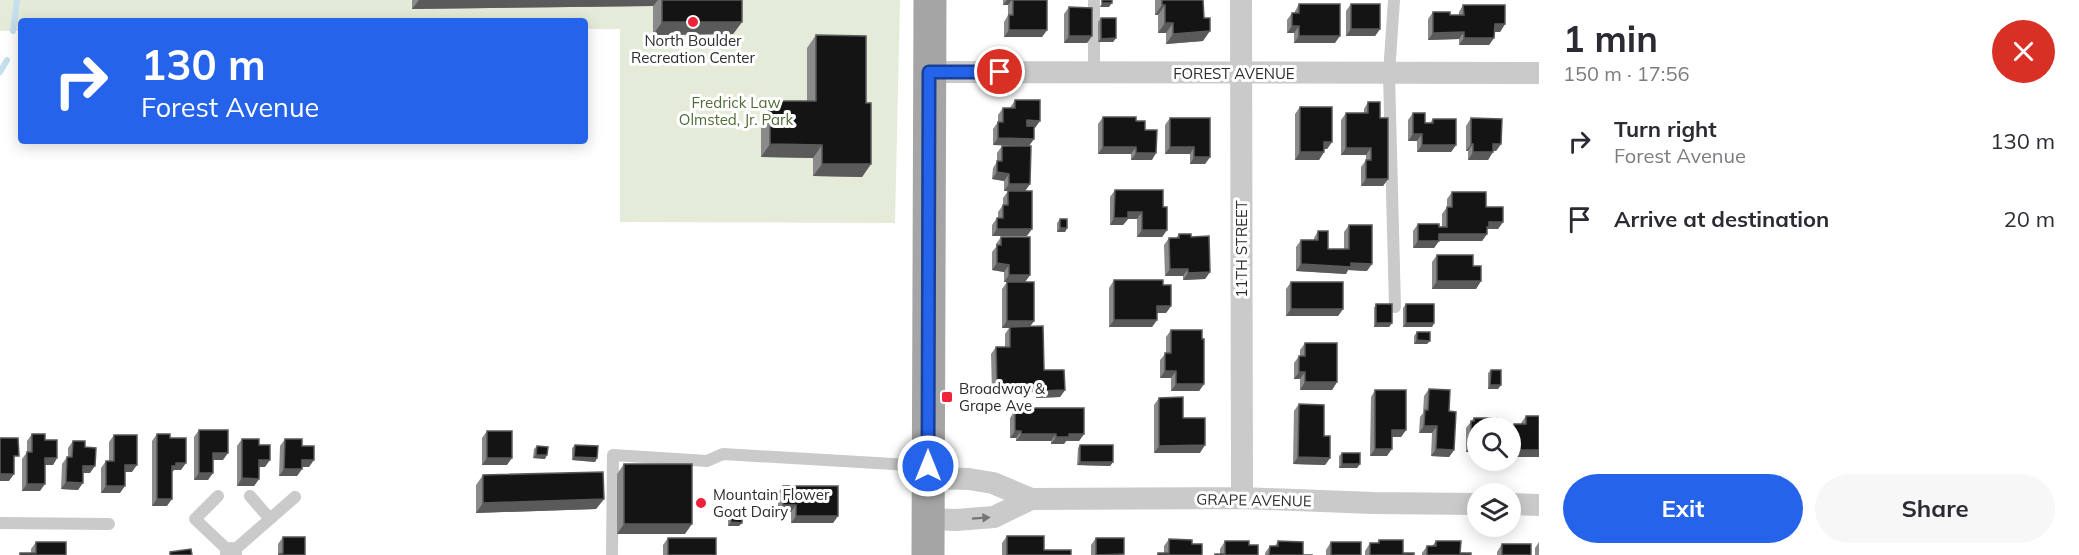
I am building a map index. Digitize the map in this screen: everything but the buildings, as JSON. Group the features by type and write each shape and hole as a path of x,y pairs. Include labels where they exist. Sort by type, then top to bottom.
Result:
{"main road":[{"path":"928,555 930,0"}],"street":[{"name":"11TH STREET","path":"1240,0 1242,498"},
{"name":"FOREST AVENUE","path":"929,72 1539,73"},
{"name":"GRAPE AVENUE","path":"928,472 993,483 1031,499 1242,498 1467,504"},
{"name":"GRAPE AVENUE","path":"928,519 956,520 994,517 1031,499"},
{"path":"1521,504 1539,504"}],"lane":[{"path":"1094,0 1094,73"},
{"path":"1394,0 1389,74 1395,307"},
{"path":"612,555 613,455 707,461 723,454 928,472"},
{"path":"218,496 195,519 231,554 295,497"},
{"path":"250,496 270,519"},
{"path":"0,523 109,524"}],"green space":[{"name":"Fredrick Law Olmsted, Jr. Park","path":"0,0 900,0 895,223 620,222 620,29 588,29 588,18 18,18 18,31 0,31"}],"waterway":[{"path":"13,31 17,0"},
{"path":"0,72 7,60"}],"place":[{"name":"North Boulder Recreation Center","path":"693,22"},
{"name":"Broadway & Grape Ave","path":"947,397"},
{"name":"Mountain Flower Goat Dairy","path":"701,503"}],"route":[{"path":"928,466 929,72 1000,72"}]}
